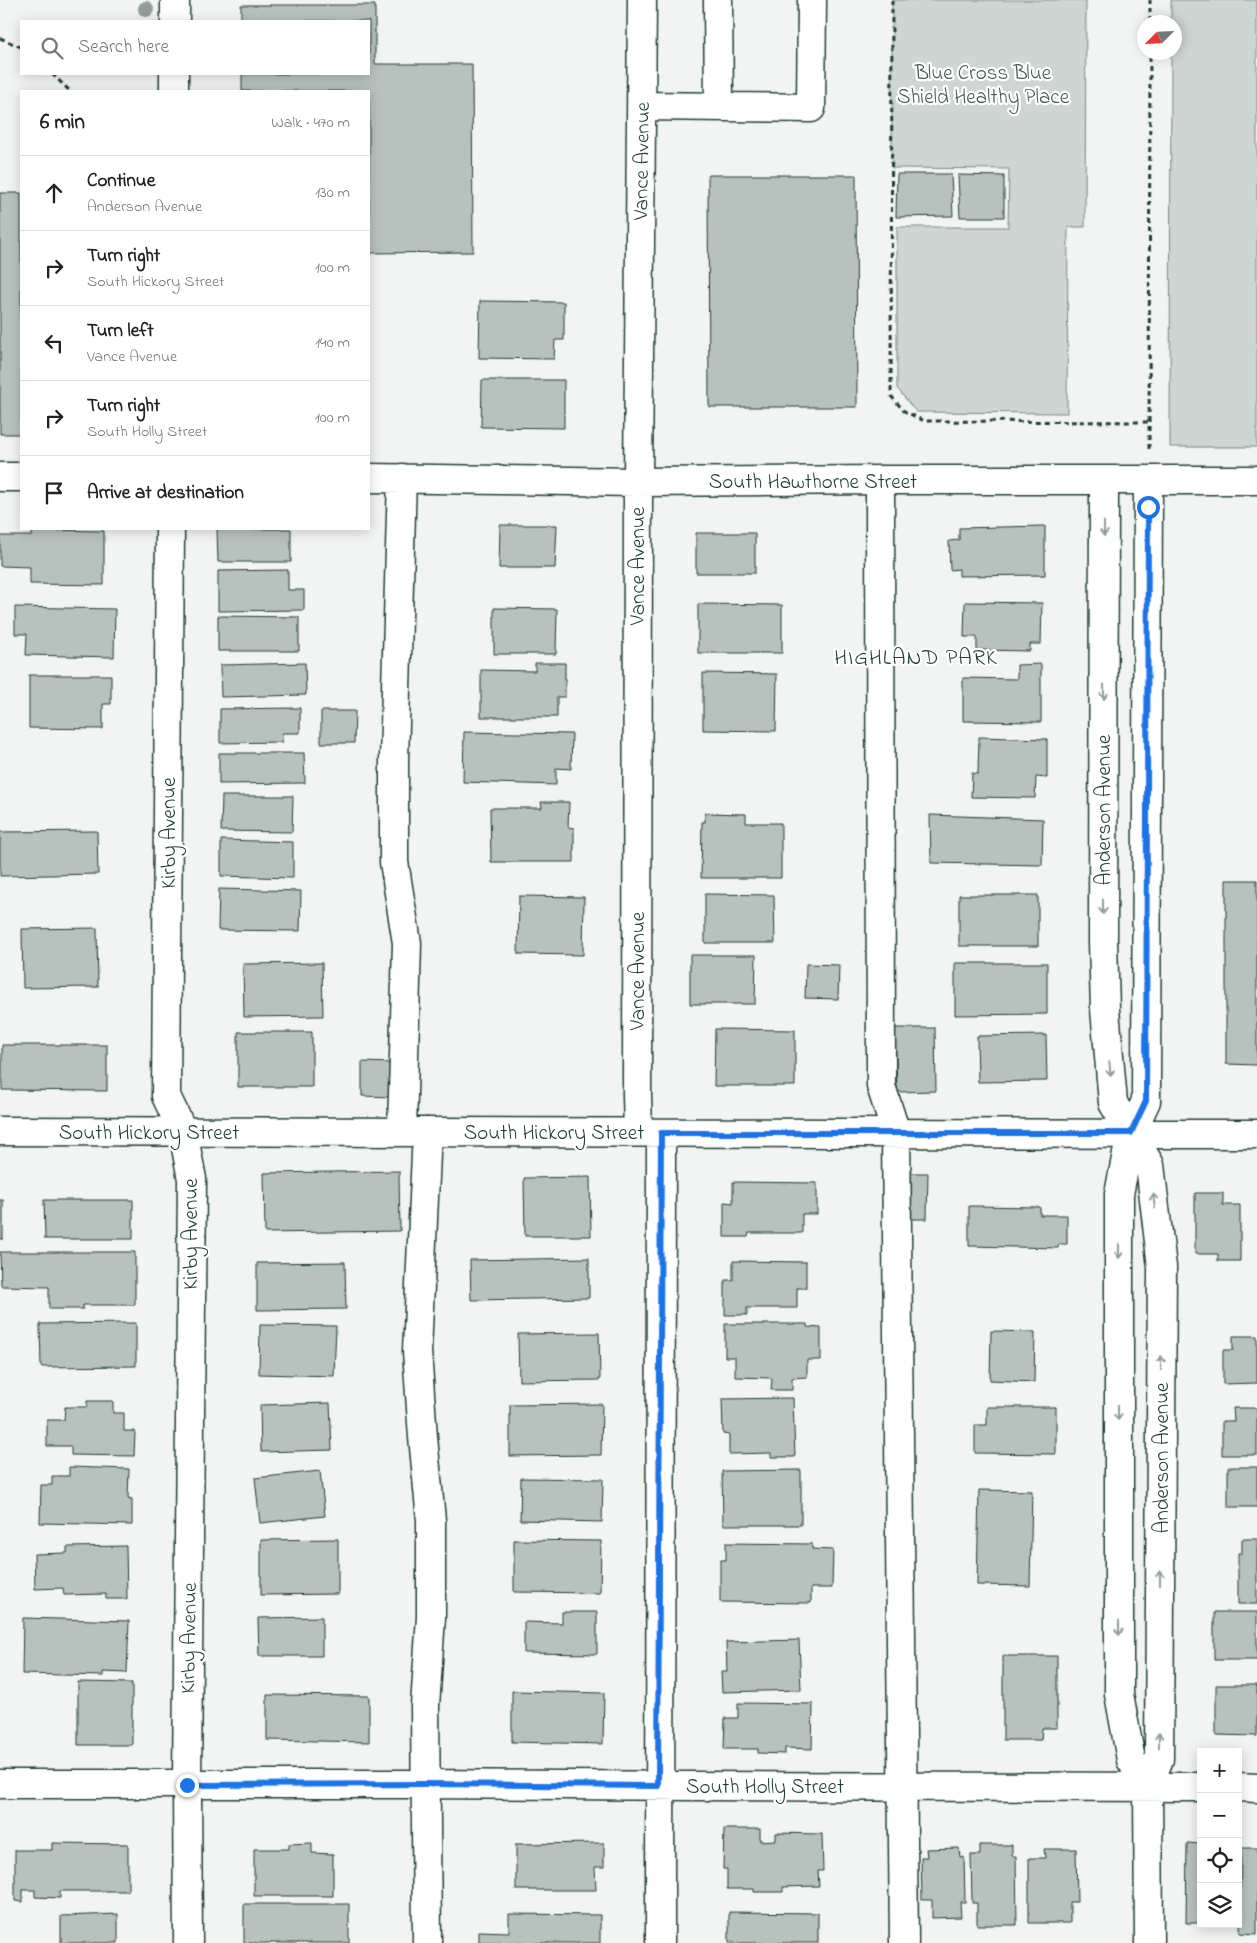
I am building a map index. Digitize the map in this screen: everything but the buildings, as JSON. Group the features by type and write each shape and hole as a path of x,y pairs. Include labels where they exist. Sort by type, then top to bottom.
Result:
{"street":[{"path":"175,0 175,20"},
{"name":"Vance Avenue","path":"642,0 638,482 660,1943"},
{"path":"718,0 719,107"},
{"path":"641,106 811,108 812,0"},
{"path":"174,75 174,90"},
{"path":"0,477 20,477"},
{"name":"South Hawthorne Street","path":"370,478 638,482 1257,480"},
{"path":"402,478 394,760 394,862 407,943 414,1132 417,1351 431,1520 431,1617 425,1706 427,1943"},
{"path":"880,480 881,1086 896,1133 904,1943"},
{"name":"Anderson Avenue","path":"1148,480 1146,1101 1131,1133 1119,1194 1119,1694 1131,1760 1148,1787"},
{"name":"Anderson Avenue","path":"1104,481 1103,942 1105,1009 1113,1103 1150,1166 1162,1267 1159,1759 1148,1787 1149,1943"},
{"name":"Kirby Avenue","path":"170,530 166,1096 183,1132 192,1179 187,1785 188,1943"},
{"name":"South Hickory Street","path":"0,1131 1257,1134"},
{"name":"South Holly Street","path":"0,1784 1197,1787"},
{"path":"1242,1788 1257,1788"}],"path":[{"path":"892,0 891,396 904,411 924,421 1150,422"},
{"path":"1150,0 1150,15"},
{"path":"0,38 20,47"},
{"path":"1148,480 1150,422 1150,60"},
{"path":"53,75 69,90"}],"green space":[{"name":"Blue Cross Blue Shield Healthy Place","path":"892,0 1086,0 1085,227 1068,227 1067,413 916,412 897,388 897,227 1008,227 1009,169 892,168"},
{"path":"1171,0 1257,0 1257,447 1170,447 1171,60 1182,60 1182,15 1171,15"}],"district":[{"name":"HIGHLAND PARK","path":"916,656"}],"route":[{"path":"187,1785 426,1784 658,1786 661,1133 1131,1133 1146,1101 1148,507"}]}
